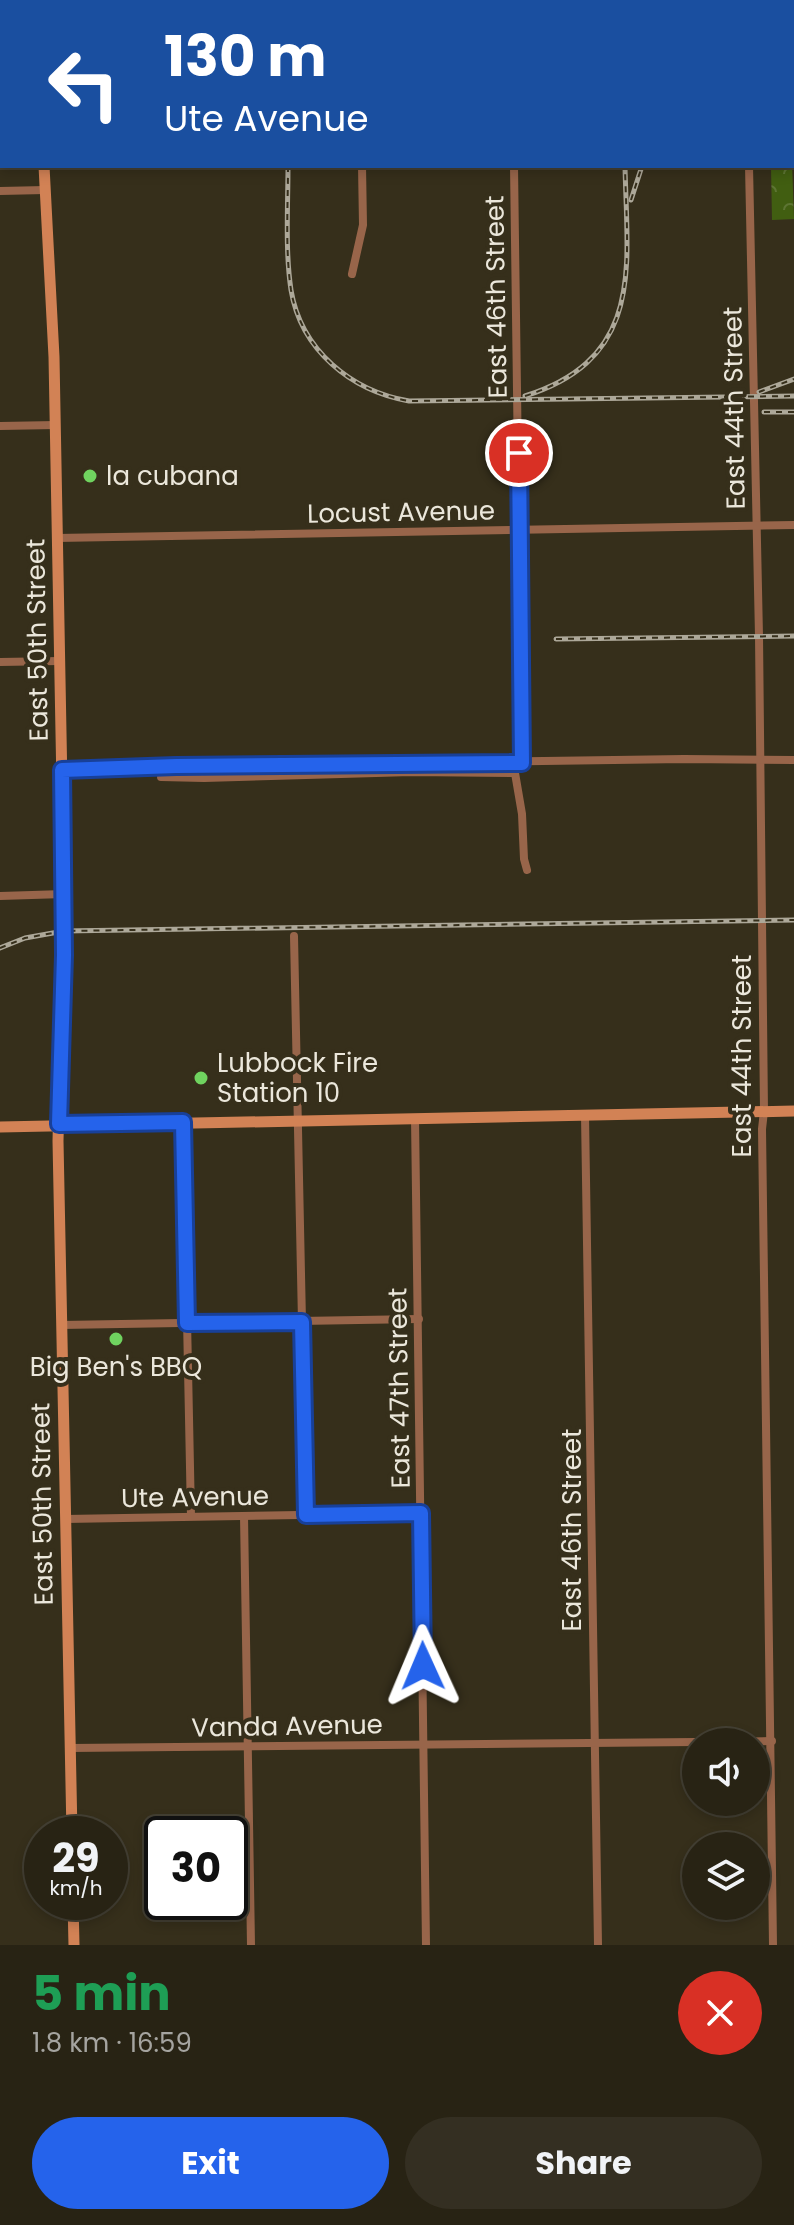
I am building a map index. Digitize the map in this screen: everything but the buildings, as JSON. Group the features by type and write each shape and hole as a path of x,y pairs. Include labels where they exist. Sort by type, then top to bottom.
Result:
{"main road":[{"name":"East 50th Street","path":"44,168 56,425 62,770 64,894 59,1124 72,1816"},
{"path":"0,1127 794,1111"},
{"path":"73,1920 74,1945"}],"street":[{"path":"352,274 363,225 362,168"},
{"name":"East 46th Street","path":"514,168 522,763"},
{"name":"East 44th Street","path":"749,168 761,761 762,1129 773,1945"},
{"path":"0,191 45,190"},
{"path":"0,426 56,425"},
{"name":"Locust Avenue","path":"57,538 794,525"},
{"path":"0,662 59,661"},
{"path":"62,770 684,759 794,760"},
{"path":"161,777 515,773 527,870"},
{"path":"0,896 64,894"},
{"path":"294,936 306,1515"},
{"name":"East 46th Street","path":"585,1115 598,1945"},
{"name":"East 47th Street","path":"415,1118 426,1945"},
{"path":"183,1122 191,1516"},
{"path":"61,1325 419,1319"},
{"name":"Ute Avenue","path":"65,1519 421,1513"},
{"path":"244,1516 251,1945"},
{"name":"Vanda Avenue","path":"70,1748 682,1742"}],"green space":[{"path":"771,168 792,168 794,219 772,220"}],"railway":[{"path":"288,168 288,259 297,312 317,349 332,364 368,388 409,401 794,396"},
{"path":"525,396 564,379 592,358 610,333 621,305 626,273 625,168"},
{"path":"631,200 641,168"},
{"path":"759,392 794,379"},
{"path":"764,412 794,412"},
{"path":"556,639 794,636"},
{"path":"0,948 25,938 64,931 794,920"}],"place":[{"name":"la cubana","path":"90,476"},
{"name":"Lubbock Fire Station 10","path":"201,1078"},
{"name":"Big Ben's BBQ","path":"116,1339"}],"route":[{"path":"423,1666 421,1513 306,1515 302,1322 187,1323 183,1122 59,1124 64,955 62,770 522,763 519,453"}]}
